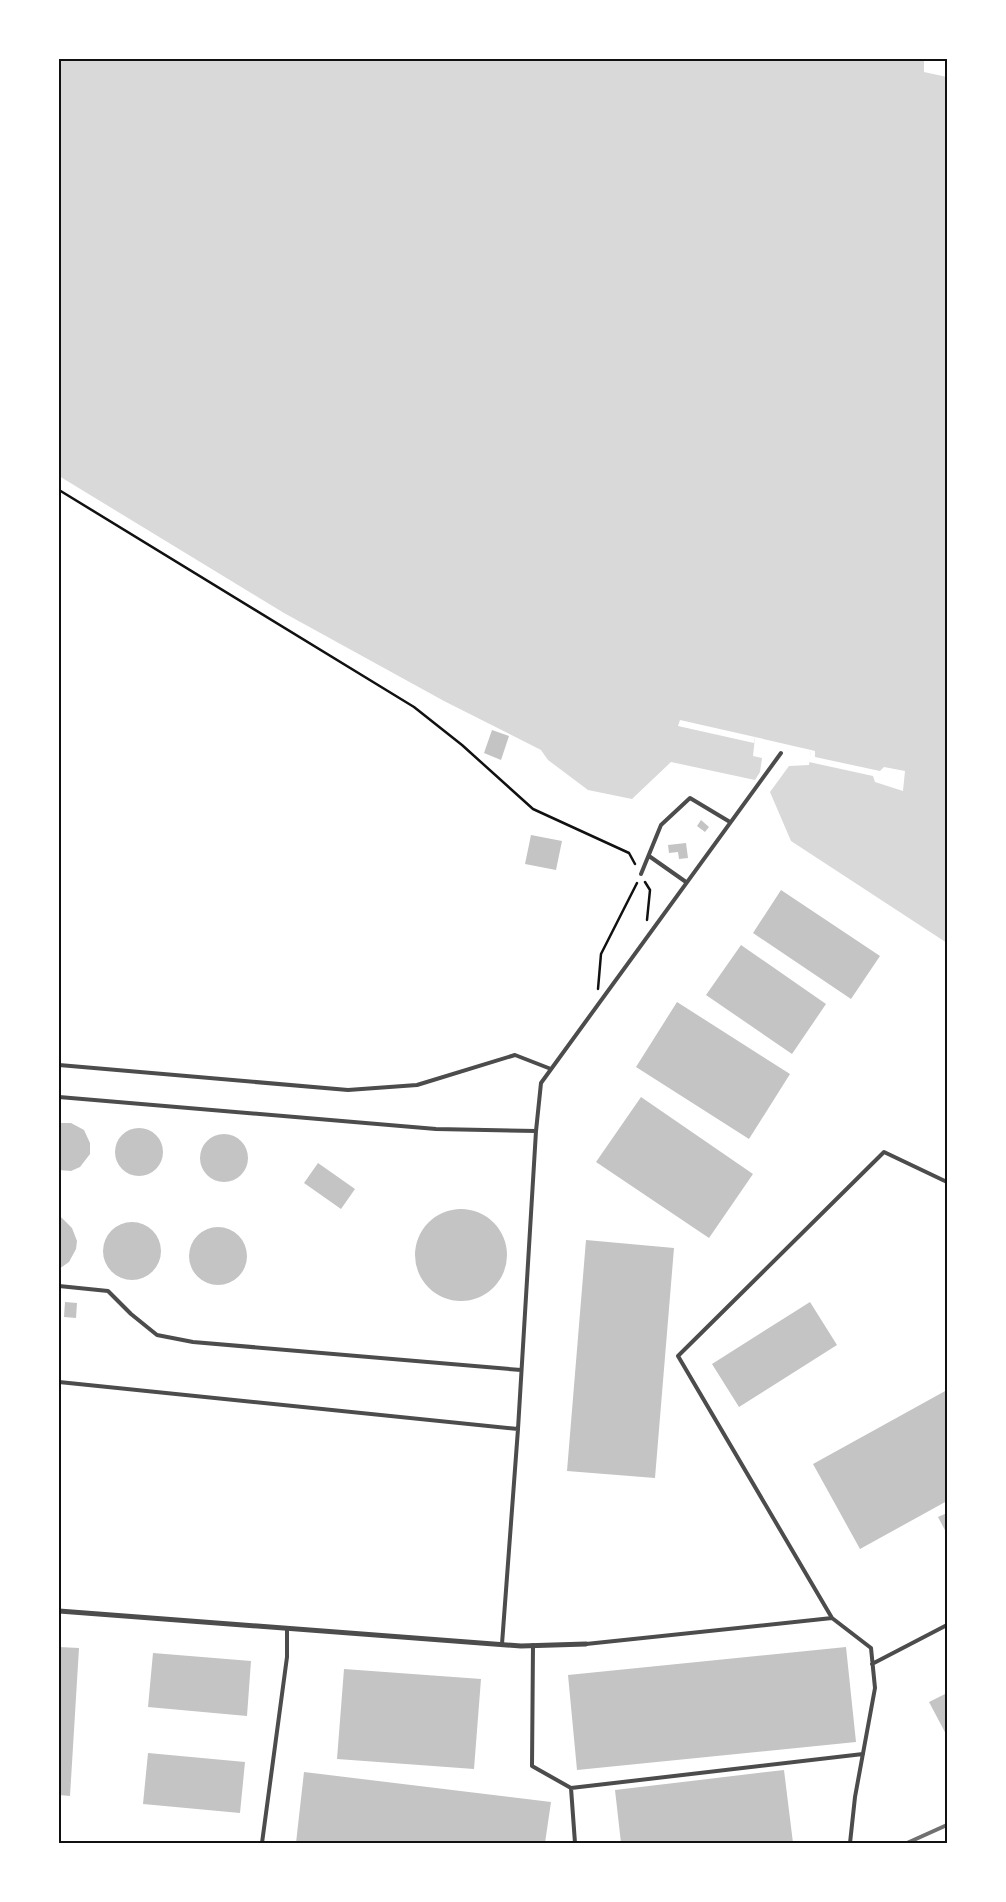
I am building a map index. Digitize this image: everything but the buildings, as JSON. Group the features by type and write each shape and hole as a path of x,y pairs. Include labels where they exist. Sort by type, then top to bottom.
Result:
{"street":[{"path":"59,1612 502,1644 586,1644"}],"lane":[{"path":"502,1644 518,1429 536,1131 541,1083 781,753"},
{"path":"641,874 661,825 690,798 730,822"},
{"path":"649,856 686,882"},
{"path":"59,1065 348,1090 417,1085 515,1055 550,1069"},
{"path":"59,1097 436,1129 536,1131"},
{"path":"850,1843 855,1797 875,1688 871,1648 832,1618 678,1356 884,1152 947,1182"},
{"path":"59,1286 108,1291 131,1314 157,1335 193,1342 521,1370"},
{"path":"59,1382 518,1429"},
{"path":"586,1644 832,1618"},
{"path":"872,1664 947,1625"},
{"path":"262,1843 287,1657 287,1628"},
{"path":"533,1645 532,1766 571,1788 863,1754"},
{"path":"571,1788 575,1843"}],"path":[{"path":"59,490 414,707 462,745 533,809 629,853 650,890 645,938"},
{"path":"596,1005 601,954 641,874"}],"shaded area":[{"path":"59,59 924,59 924,72 947,77 947,943 791,841 770,792 789,766 809,765 811,750 755,737 753,756 762,758 760,772 755,780 671,762 632,799 588,790 548,760 541,750 444,701 284,613 59,476"}],"pier":[{"path":"680,720 755,737 754,743 678,726"},
{"path":"811,750 815,751 815,757 880,771 884,767 905,771 903,791 875,782 873,776 809,762"}],"railway":[{"path":"907,1843 947,1825"}]}
